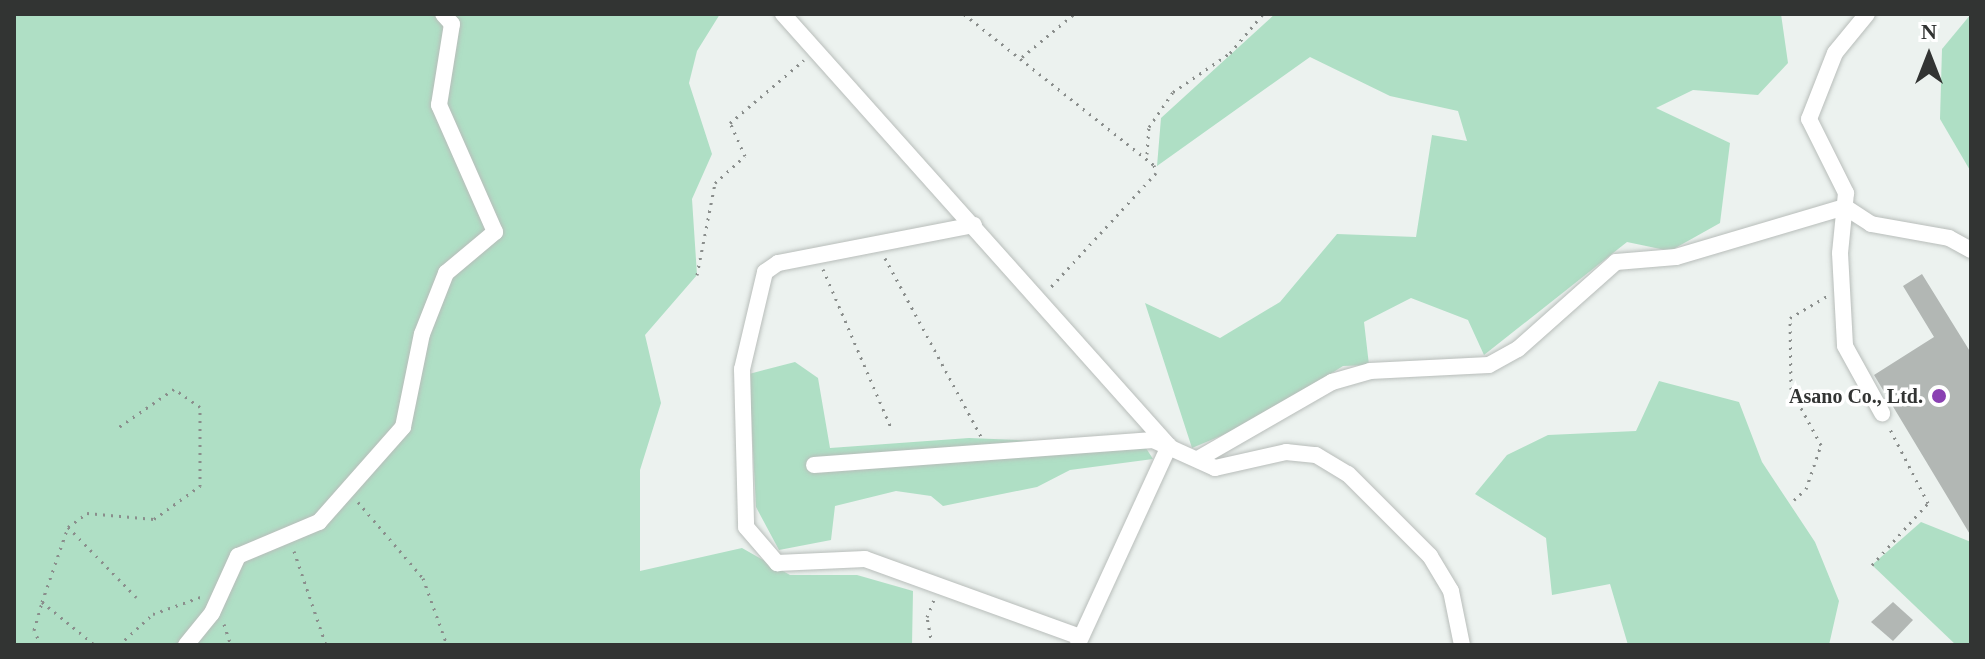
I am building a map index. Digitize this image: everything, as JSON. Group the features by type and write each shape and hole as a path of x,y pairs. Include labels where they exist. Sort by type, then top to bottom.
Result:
{"street":[{"path":"186,645 221,590 238,556 319,522 403,427 422,334 446,273 495,232 439,105 452,24 443,14"},
{"path":"783,14 1169,446"},
{"path":"1867,14 1835,53 1809,119 1846,193 1842,291 1845,346 1882,413"},
{"path":"1198,459 1332,382 1370,371 1489,365 1518,349 1616,262 1676,257 1845,207 1871,224 1949,238 1971,250"},
{"path":"974,225 778,263 758,290 742,369 746,527 777,563 865,559 941,585 1079,641 1169,446"},
{"path":"814,465 1153,440 1215,468 1244,467 1286,452 1316,455 1348,474 1430,556 1451,591 1462,645"}],"path":[{"path":"964,14 1146,156 1156,173 1040,299"},
{"path":"1020,58 1074,14"},
{"path":"1146,156 1149,127 1173,92 1230,53 1263,14"},
{"path":"697,275 715,183 745,156 730,123 816,49"},
{"path":"877,244 990,453"},
{"path":"817,254 891,428"},
{"path":"1794,500 1806,489 1821,445 1791,389 1790,318 1805,303 1842,291"},
{"path":"41,645 34,630 68,527 87,513 154,519 200,486 200,407 174,389 119,427"},
{"path":"1872,565 1928,503 1882,413"},
{"path":"348,490 423,578 447,645"},
{"path":"68,527 136,597"},
{"path":"288,536 326,645"},
{"path":"932,645 927,617 941,585"},
{"path":"119,645 153,614 221,590"},
{"path":"42,602 95,645"}],"green space":[{"path":"14,14 720,14 697,51 689,83 712,154 692,199 697,275 645,335 661,403 640,470 640,571 742,548 790,575 857,575 913,591 912,645 14,645"},
{"path":"1275,14 1781,14 1788,63 1758,95 1693,90 1656,108 1730,143 1720,223 1670,251 1627,242 1484,355 1468,320 1411,298 1364,322 1369,365 1343,366 1254,422 1192,448 1145,303 1220,338 1280,302 1337,234 1416,237 1432,135 1467,141 1458,111 1390,96 1310,57 1157,166 1161,118"},
{"path":"1971,14 1971,172 1940,119 1942,49"},
{"path":"795,362 818,378 830,448 969,438 1144,445 1153,459 1070,470 1037,487 943,506 931,496 896,491 835,506 831,540 779,550 756,507 749,374"},
{"path":"1659,381 1739,402 1762,462 1815,542 1839,601 1829,645 1628,645 1610,584 1552,595 1546,538 1475,494 1507,455 1548,435 1636,431"},
{"path":"1921,522 1971,542 1971,645 1956,645 1872,565"}],"building":[{"path":"1922,274 1971,353 1971,536 1874,375 1934,337 1903,286"},
{"path":"1893,602 1913,620 1893,641 1871,622"}],"place":[{"name":"Asano Co., Ltd.","path":"1939,396"}]}
